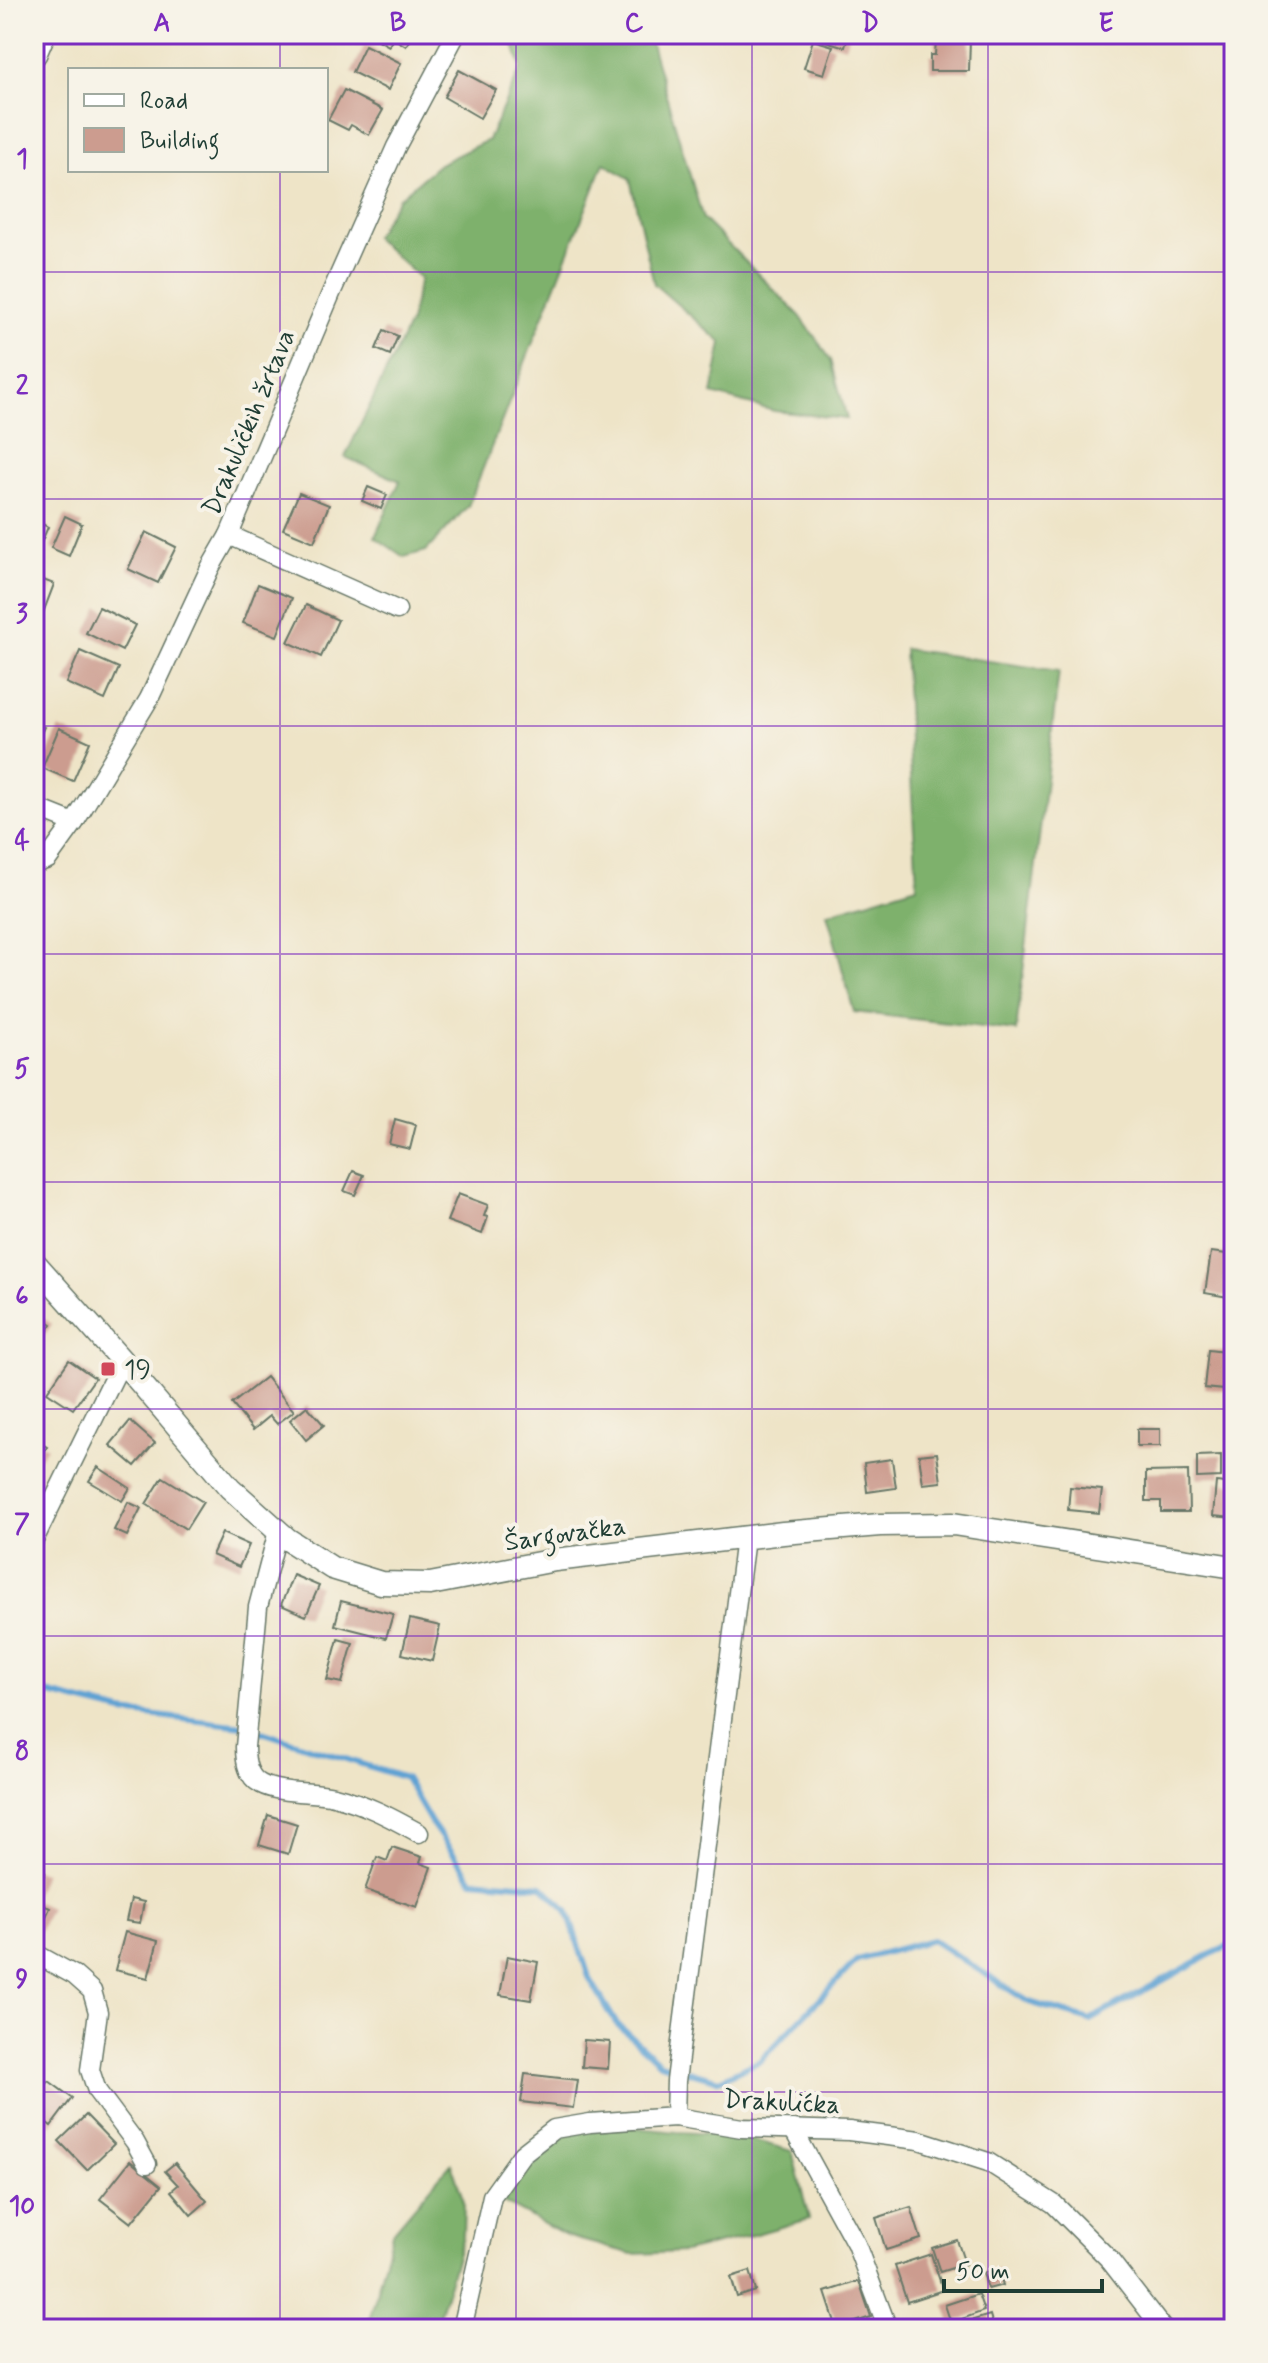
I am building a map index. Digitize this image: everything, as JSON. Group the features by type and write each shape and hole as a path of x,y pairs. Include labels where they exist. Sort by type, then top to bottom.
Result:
{"street":[{"path":"37,55 46,34"},
{"name":"Drakulićkih žrtava","path":"34,864 48,859 74,823 149,699 210,568 229,535 396,147 456,34"},
{"path":"229,535 397,610"},
{"path":"34,807 74,823"},
{"name":"Šargovačka","path":"34,1262 230,1488 287,1539 332,1568 381,1583 430,1584 555,1560 880,1525 953,1524 1234,1567"},
{"path":"35,1536 122,1361"},
{"path":"278,1531 258,1607 246,1718 245,1760 252,1777 262,1785 332,1795 374,1808 419,1833"},
{"path":"675,2117 679,2052 745,1538"},
{"path":"34,1953 74,1975 92,1991 98,2012 90,2070 97,2091 135,2142 147,2164"},
{"name":"Drakulićka","path":"462,2329 492,2196 522,2154 554,2129 590,2123 675,2117 742,2128 849,2131 919,2140 988,2162 1054,2204 1108,2258 1163,2329"},
{"path":"793,2129 856,2244 888,2329"}],"green space":[{"path":"511,34 648,34 703,219 800,316 831,360 847,419 774,411 712,394 722,343 654,284 630,179 604,163 468,506 426,551 404,557 375,537 400,481 345,457 410,322 420,278 374,237 398,199 439,164 488,140 521,68"},
{"path":"904,649 1059,671 1016,1031 854,1012 827,913 917,886"},
{"path":"590,2123 735,2135 792,2151 809,2219 684,2252 632,2254 566,2236 492,2196 522,2154"},
{"path":"451,2163 464,2202 463,2236 435,2329 367,2329 392,2233"}],"building":[{"path":"368,34 413,34 406,46 393,38 389,46"},
{"path":"813,34 849,34 845,47 813,37"},
{"path":"936,39 970,39 969,71 930,71 930,55 935,55"},
{"path":"813,40 833,46 824,74 804,68"},
{"path":"365,45 401,63 388,90 352,72"},
{"path":"459,70 496,90 480,118 444,97"},
{"path":"344,90 383,110 369,135 351,125 348,130 328,120"},
{"path":"384,330 398,336 390,355 376,349"},
{"path":"368,487 387,495 381,509 362,501"},
{"path":"299,493 329,505 314,542 283,529"},
{"path":"65,516 82,524 69,556 51,548"},
{"path":"34,520 48,527 34,559"},
{"path":"146,532 176,547 158,583 128,569"},
{"path":"38,578 54,584 38,626 34,624 37,602 34,601 34,588"},
{"path":"258,584 292,598 277,636 243,623"},
{"path":"306,605 338,620 321,657 288,642"},
{"path":"99,607 135,625 122,651 86,633"},
{"path":"80,651 119,668 105,700 66,683"},
{"path":"34,722 44,727 34,748"},
{"path":"59,728 90,742 73,781 42,768"},
{"path":"395,1119 416,1125 410,1149 389,1144"},
{"path":"353,1171 364,1175 355,1195 344,1191"},
{"path":"458,1194 488,1205 484,1216 488,1217 482,1234 447,1221"},
{"path":"1211,1252 1234,1255 1234,1298 1205,1293"},
{"path":"34,1312 52,1324 35,1350 40,1353 34,1362"},
{"path":"1208,1350 1234,1353 1234,1391 1204,1388"},
{"path":"69,1360 95,1378 73,1409 47,1392"},
{"path":"266,1377 294,1411 277,1424 270,1416 253,1430 232,1404"},
{"path":"307,1406 324,1425 306,1440 290,1420"},
{"path":"130,1421 155,1443 135,1466 110,1445"},
{"path":"1137,1429 1160,1429 1160,1446 1137,1446"},
{"path":"34,1439 47,1447 34,1466"},
{"path":"937,1453 941,1482 923,1484 919,1455"},
{"path":"1221,1455 1221,1477 1197,1478 1197,1456"},
{"path":"892,1459 896,1488 867,1492 864,1463"},
{"path":"98,1467 130,1488 122,1501 89,1481"},
{"path":"1188,1471 1189,1512 1161,1512 1161,1501 1146,1501 1146,1472"},
{"path":"163,1477 203,1502 186,1529 146,1504"},
{"path":"1216,1482 1234,1484 1234,1518 1213,1516"},
{"path":"1070,1487 1102,1490 1099,1513 1068,1510"},
{"path":"128,1502 141,1508 127,1536 114,1530"},
{"path":"222,1533 249,1545 239,1567 212,1555"},
{"path":"293,1575 319,1586 306,1616 281,1605"},
{"path":"341,1601 393,1614 386,1638 335,1625"},
{"path":"410,1619 440,1626 432,1661 402,1654"},
{"path":"338,1639 353,1643 342,1683 327,1680"},
{"path":"268,1815 297,1824 288,1854 259,1845"},
{"path":"392,1847 422,1857 420,1863 431,1867 417,1907 365,1890 377,1857 387,1861"},
{"path":"34,1868 45,1873 34,1895"},
{"path":"131,1899 144,1902 140,1923 126,1921"},
{"path":"37,1902 50,1908 38,1934 34,1932 34,1907"},
{"path":"125,1932 158,1941 148,1978 115,1970"},
{"path":"507,1956 538,1962 531,2000 500,1995"},
{"path":"584,2040 610,2042 608,2069 582,2067"},
{"path":"525,2074 577,2080 573,2108 521,2102"},
{"path":"49,2081 72,2098 51,2126 34,2113 34,2101"},
{"path":"86,2115 114,2144 87,2170 59,2141"},
{"path":"130,2161 161,2186 131,2223 100,2199"},
{"path":"175,2163 207,2201 191,2215 171,2191 178,2185 165,2171"},
{"path":"911,2207 921,2239 886,2250 876,2218"},
{"path":"957,2240 965,2264 940,2272 932,2248"},
{"path":"931,2254 943,2290 907,2302 895,2266"},
{"path":"998,2269 1003,2285 988,2289 983,2273"},
{"path":"750,2271 756,2291 737,2297 731,2277"},
{"path":"859,2281 871,2317 837,2328 825,2292"},
{"path":"978,2294 984,2311 951,2323 945,2305"},
{"path":"990,2315 994,2329 955,2329 954,2326"}],"waterway":[{"path":"34,1690 123,1712 243,1726 405,1778 432,1824 472,1880 542,1886 567,1910 589,1977 616,2023 660,2063 719,2080 760,2061 857,1960 932,1940 1029,2002 1090,2020 1234,1944"}],"place":[{"name":"19","path":"108,1369"}]}
